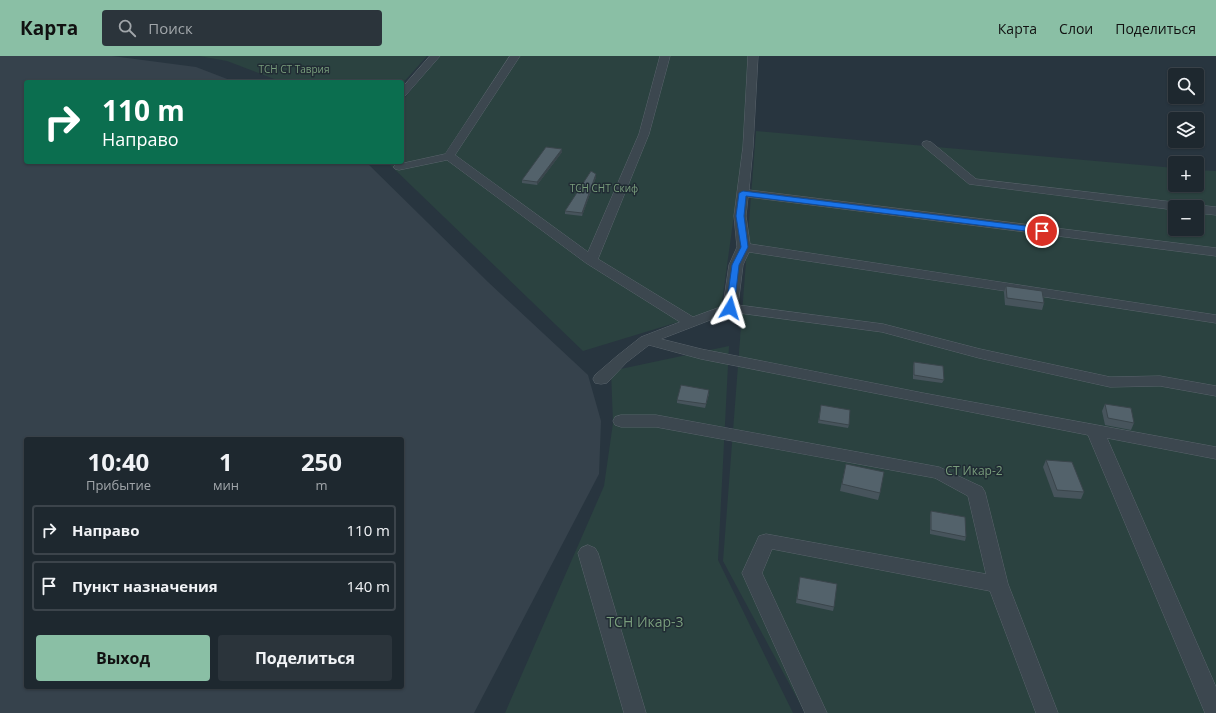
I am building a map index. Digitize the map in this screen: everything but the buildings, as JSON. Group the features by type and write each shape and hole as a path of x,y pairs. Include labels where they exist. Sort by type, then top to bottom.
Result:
{"street":[{"path":"404,92 435,56"},
{"path":"399,167 449,156 515,56"},
{"path":"591,260 644,134 665,56"},
{"path":"730,308 736,265 744,247 740,216 748,147 752,56"},
{"path":"927,144 973,182 1168,205"},
{"path":"449,156 591,260 691,322"},
{"path":"743,193 1216,252"},
{"path":"1204,210 1216,211"},
{"path":"744,247 1216,319"},
{"path":"601,379 622,359 646,340 730,308 883,328 979,353 1110,382 1160,381 1216,391"},
{"path":"646,340 716,357 1216,453"},
{"path":"621,421 656,421 939,473 976,492 998,584 1047,713"},
{"path":"1095,430 1216,713"},
{"path":"816,713 752,573 766,541 998,584"},
{"path":"588,553 635,713"}],"shaded area":[{"path":"0,56 112,56 196,67 230,80 24,80 24,164 368,164 488,282 588,375 601,421 599,474 474,713 0,713"}],"green space":[{"name":"ТСН СТ Таврия","path":"199,56 427,56 404,82 404,80 277,80 227,61"},
{"name":"ТСН СНТ Скиф","path":"439,56 756,56 721,309 583,351 389,164 404,164 404,99"},
{"name":"СТ Икар-2","path":"756,131 1168,167 1168,192 1204,192 1204,170 1216,171 1216,713 805,713 723,561"},
{"name":"ТСН Икар-3","path":"729,346 718,560 793,713 505,713 604,486 613,423 611,371"}],"route":[{"path":"730,308 736,265 744,247 740,216 743,193 1042,231"}]}
